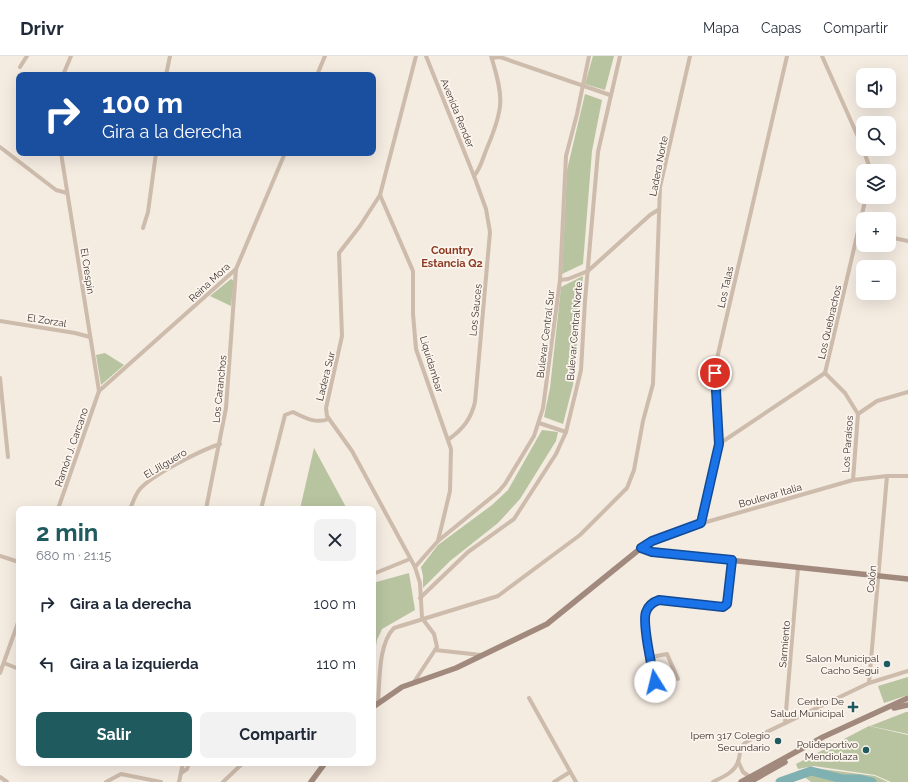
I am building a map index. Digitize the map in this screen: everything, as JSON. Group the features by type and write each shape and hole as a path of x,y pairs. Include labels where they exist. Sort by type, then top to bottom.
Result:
{"street":[{"path":"20,67 26,56"},
{"path":"64,72 71,56"},
{"path":"167,72 170,56"},
{"path":"318,72 324,56"},
{"name":"Ladera Sur","path":"416,56 380,195 360,226 339,253 343,329 339,353 326,402 326,413 352,451 415,567 420,583 422,618"},
{"name":"Avenida Render","path":"426,56 474,176"},
{"name":"Bulevar Central Sur","path":"415,567 438,541 498,492 534,436 539,423 547,386 560,280 566,156 577,114 581,87 589,56"},
{"name":"Bulevar Central Norte","path":"420,598 468,552 514,518 556,454 566,432 581,370 598,152 620,56"},
{"name":"Ladera Norte","path":"378,702 383,649 387,637 394,628 398,625 472,605 498,596 580,535 627,488 634,470 643,421 653,384 660,187 690,56"},
{"name":"Los Talas","path":"701,523 719,444 715,367 787,56"},
{"path":"822,56 856,132"},
{"path":"474,176 498,122 501,108 501,94 492,57 500,57 581,87 610,96"},
{"path":"0,147 56,190 67,193"},
{"name":"El Crespín","path":"61,156 99,391"},
{"path":"143,228 150,202 156,156"},
{"name":"Reina Mora","path":"99,391 236,269 282,156"},
{"name":"Los Sauces","path":"449,439 463,428 469,419 476,393 490,232 486,208 474,176"},
{"name":"Liquidambar","path":"380,195 413,271 413,325 416,349 449,439 452,463 450,491 438,541"},
{"path":"560,280 568,279 588,271 650,215 658,210"},
{"path":"896,238 908,241"},
{"name":"Los Quebrachos","path":"719,444 825,373 856,252"},
{"name":"Los Caranchos","path":"207,506 220,444 230,362 236,269"},
{"name":"El Zorzal","path":"0,321 75,333 90,338"},
{"name":"Los Paraísos","path":"825,373 846,393 858,414 853,480"},
{"path":"0,378 8,457"},
{"name":"Ramón J. Carcano","path":"59,506 99,391"},
{"path":"858,414 877,400 908,392"},
{"path":"262,506 285,415 293,412 304,418 318,422 329,419"},
{"path":"539,423 566,432"},
{"name":"El Jilguero","path":"131,506 136,494 146,483 202,450 220,444"},
{"name":"Boulevar Italia","path":"641,548 652,541 701,523 853,480 887,476 908,476"},
{"name":"Colón","path":"869,683 887,476"},
{"path":"378,702 402,687 449,671 530,633 552,620 641,548 652,552 908,578"},
{"path":"0,556 16,561"},
{"path":"376,573 410,559"},
{"path":"655,682 645,618 649,606 654,601 659,600 726,607 732,560"},
{"name":"Sarmiento","path":"785,722 798,568"},
{"path":"414,682 437,647 434,634 422,618"},
{"path":"0,673 16,629"},
{"path":"435,650 482,656"},
{"path":"651,657 667,654 678,679"},
{"path":"4,664 16,668"},
{"path":"713,782 731,772 738,761 739,749 742,745 785,722 869,683 908,671"},
{"path":"529,698 576,782"},
{"path":"741,782 750,780 831,735 908,698"},
{"path":"884,710 908,705"},
{"path":"738,761 743,772 750,780"},
{"path":"179,782 182,766"},
{"path":"181,773 187,769 188,766"},
{"path":"223,782 240,766"},
{"path":"311,782 323,766"},
{"path":"554,782 570,772"},
{"path":"106,782 121,774 161,782"},
{"path":"0,777 7,782"}],"green space":[{"path":"593,56 614,56 605,90 585,84"},
{"path":"585,94 602,100 592,151 583,264 562,274 567,170"},
{"path":"583,276 573,385 563,424 544,417 550,388 561,287"},
{"path":"231,279 234,281 231,306 210,296"},
{"path":"105,353 124,365 101,385 96,355"},
{"path":"542,430 558,432 556,441 520,499 498,523 450,561 423,588 421,567 438,545 492,505 508,490"},
{"path":"314,448 345,506 301,506"},
{"path":"409,573 415,610 382,629 376,646 376,582"},
{"path":"908,677 908,695 884,703 878,686"},
{"path":"908,712 908,734 870,726"},
{"name":"Polideportivo Mendiolaza","path":"869,726 908,735 908,782 891,782 875,775 814,766 798,769 796,764"},
{"path":"814,768 875,776 888,782 811,782 797,771"}],"waterway":[{"path":"780,782 811,771 843,779 860,779 872,782"}],"place":[{"name":"Salon Municipal Cacho Segui","path":"887,664"},
{"name":"Centro De Salud Municipal","path":"853,707"},
{"name":"Ipem 317 Colegio Secundario","path":"778,741"},
{"name":"Polideportivo Mendiolaza","path":"866,750"}],"district":[{"name":"Country Estancia Q2","path":"452,256"}],"route":[{"path":"655,682 645,618 646,611 649,606 654,601 659,600 723,607 726,607 727,604 732,560 652,552 641,548 647,543 701,523 720,438 715,373"}]}
